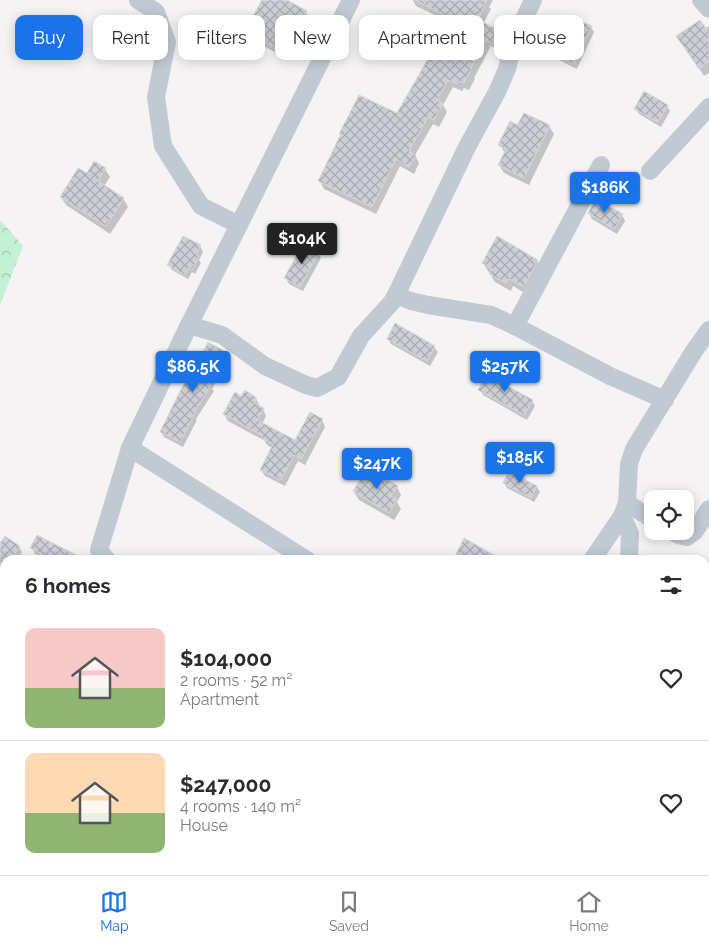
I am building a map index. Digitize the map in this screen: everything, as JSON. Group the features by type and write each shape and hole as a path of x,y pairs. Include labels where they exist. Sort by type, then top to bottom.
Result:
{"street":[{"path":"138,0 156,12 167,42 156,97 163,146 201,206 239,225"},
{"path":"103,555 99,550 130,448 189,325 351,0"},
{"path":"189,325 222,335 265,366 306,385 316,388 338,377 361,336 392,302 396,295 467,148 497,92 507,68 513,43 533,0"},
{"path":"701,0 709,9"},
{"path":"650,171 709,107"},
{"path":"515,326 602,165"},
{"path":"396,295 410,301 428,305 491,315 610,376 665,400"},
{"path":"629,555 630,534 624,509 629,464 634,448 709,330"},
{"path":"130,448 299,555"},
{"path":"624,509 644,516"},
{"path":"595,555 624,509"},
{"path":"694,532 709,509"}],"green space":[{"path":"0,220 23,246 0,305"}],"building":[{"path":"262,0 287,0 307,11 304,15 275,15 275,47 265,42 265,15 254,15"},
{"path":"415,0 487,0 480,15 444,15"},
{"path":"700,20 709,32 709,61 699,69 676,36"},
{"path":"484,23 494,28 494,44 486,40 484,44"},
{"path":"584,23 592,26 584,43"},
{"path":"427,60 475,60 464,83 459,81 457,84 448,80 437,100 443,104 434,120 428,117 409,151 416,155 409,167 396,159 372,207 318,181 359,95 397,113"},
{"path":"565,60 576,60 574,64"},
{"path":"644,91 668,105 658,122 634,109"},
{"path":"524,113 550,125 524,178 498,165 506,149 498,145 510,121 517,125"},
{"path":"94,161 106,168 98,181 124,198 106,226 60,197 78,168 87,173"},
{"path":"596,198 623,214 614,229 588,213"},
{"path":"183,236 201,245 196,255 199,257 192,270 189,268 185,275 167,265"},
{"path":"497,236 538,260 524,287 509,279 506,283 489,274 492,269 482,263"},
{"path":"304,243 319,252 300,287 284,278"},
{"path":"395,323 435,346 427,361 387,339"},
{"path":"208,342 226,352 211,385 194,413 180,442 160,432 180,391"},
{"path":"489,370 500,375 497,380 533,400 524,415 478,390"},
{"path":"245,390 257,398 254,403 264,408 257,420 295,440 310,412 323,419 301,459 294,455 281,480 260,470 273,444 262,438 263,436 223,414 235,392 241,396"},
{"path":"367,468 398,486 391,496 397,499 389,513 353,491"},
{"path":"509,471 537,486 531,498 503,483"},
{"path":"37,535 76,555 43,555 30,548"},
{"path":"5,536 20,546 14,555 0,555 0,543"},
{"path":"464,538 494,555 458,555 456,554"}]}
